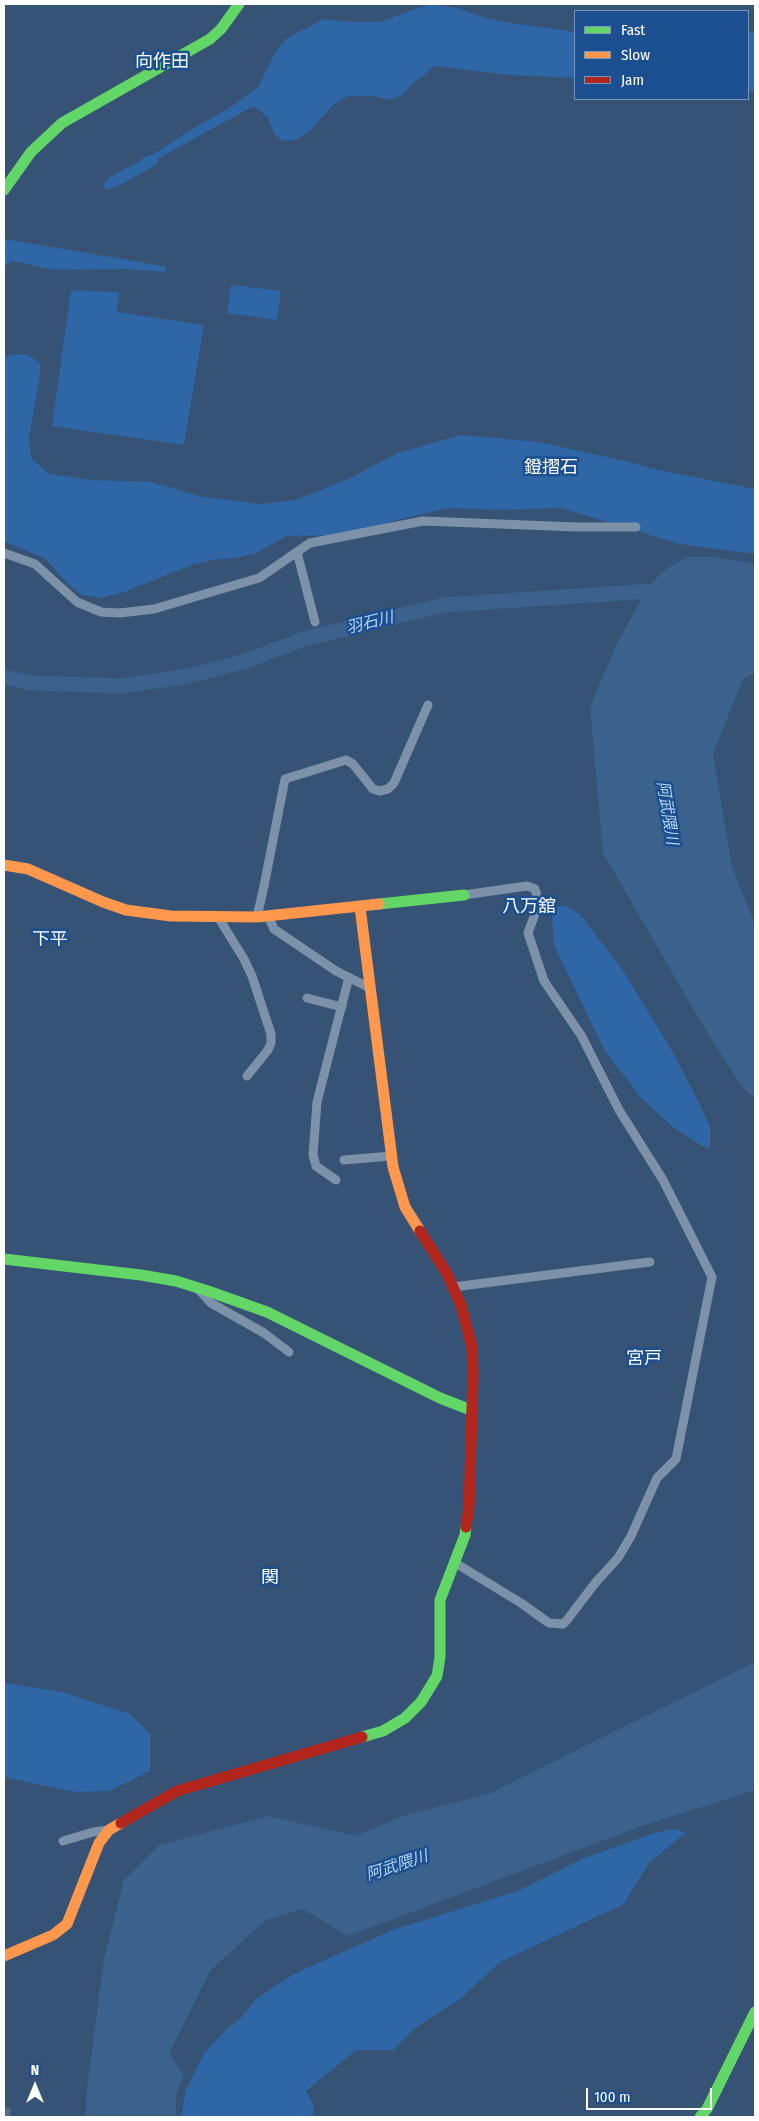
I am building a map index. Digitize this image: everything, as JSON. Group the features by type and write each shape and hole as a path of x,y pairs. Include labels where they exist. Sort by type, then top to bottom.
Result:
{"street":[{"path":"4,190 31,152 62,123 210,39 221,29 239,4"},
{"path":"4,554 35,564 77,602 101,612 112,613 154,609 259,578 310,543 423,521 577,527 636,527"},
{"path":"297,552 316,622"},
{"path":"370,988 336,971 274,929 262,916 264,886 285,779 346,760 353,764 373,789 379,791 388,790 394,783 428,705"},
{"path":"4,865 28,869 126,910 171,916 262,916 464,895 527,886 535,889 539,903 528,933 544,981 581,1035 619,1110 663,1180 712,1277 676,1459 657,1478 631,1536 618,1558 596,1582 567,1620 563,1624 549,1623 521,1603 457,1564"},
{"path":"4,1956 53,1934 67,1924 99,1843 109,1830 176,1791 383,1731 405,1718 421,1702 437,1676 439,1669 440,1600 465,1535 469,1506 473,1375 472,1347 468,1328 446,1272 405,1207 391,1156 360,906"},
{"path":"218,917 244,959 252,976 271,1034 271,1043 268,1050 247,1076"},
{"path":"336,1180 316,1166 313,1155 317,1102 349,977"},
{"path":"308,998 342,1007"},
{"path":"344,1160 391,1156"},
{"path":"4,1259 141,1275 196,1287 267,1312 440,1398 471,1410"},
{"path":"453,1287 650,1262"},
{"path":"196,1287 211,1303 264,1333 289,1352"},
{"path":"63,1841 93,1832 109,1830"},
{"path":"700,2117 707,2109 755,2012"}],"shaded area":[{"path":"430,4 457,8 486,18 511,23 574,32 574,78 508,75 435,66 411,85 403,95 389,100 374,96 348,96 333,105 309,132 295,140 283,141 275,135 268,118 256,107 252,107 159,158 157,164 124,183 110,189 105,189 104,184 110,177 144,157 154,154 231,107 258,87 275,53 288,37 324,19 349,22 379,22"},
{"path":"749,31 755,32 755,93 749,90"},
{"path":"4,239 166,267 165,272 125,269 55,270 12,261 4,267"},
{"path":"231,285 281,291 277,320 227,313"},
{"path":"71,290 119,292 117,312 204,325 184,445 52,426"},
{"path":"14,354 29,355 40,363 40,376 29,438 31,458 49,474 94,480 151,482 203,497 260,504 296,500 348,479 398,453 460,435 539,442 654,469 755,489 755,554 680,544 561,508 506,510 448,508 397,520 370,530 347,535 287,536 256,553 194,564 127,591 101,598 82,595 67,583 46,559 4,541 4,357"},
{"path":"558,906 566,906 580,914 624,972 675,1056 699,1103 710,1127 710,1148 702,1146 673,1127 642,1099 605,1051 554,945 552,916"},
{"path":"4,1683 62,1692 130,1714 150,1734 150,1771 109,1791 75,1792 4,1777"},
{"path":"672,1829 686,1832 648,1864 624,1904 500,1962 460,1999 415,2028 393,2050 356,2050 306,2091 314,2105 313,2117 181,2117 186,2089 204,2053 228,2028 240,2019 256,1999 294,1974 392,1930 518,1891 584,1858 652,1834"}],"water":[{"name":"阿武隈川","path":"688,557 716,557 755,564 755,673 743,679 713,754 732,867 755,924 755,1100 740,1084 699,1019 603,853 590,707 616,645 650,584 670,566"},
{"name":"阿武隈川","path":"755,1662 755,1790 642,1826 348,1936 303,1909 266,1920 211,1970 169,2053 184,2076 176,2095 176,2117 86,2117 86,2095 104,1959 124,1880 159,1845 269,1816 356,1836 402,1816 488,1794"}],"waterway":[{"name":"羽石川","path":"4,677 32,683 121,686 183,677 209,671 246,661 304,639 444,605 666,590"}],"tunnel":[{"path":"5,2117 7,2106"}],"traffic: fast":[{"path":"4,190 31,152 62,123 210,39 221,29 239,4"},
{"path":"379,904 464,895"},
{"path":"4,1259 141,1275 176,1281 208,1291 267,1312 440,1398 471,1410"},
{"path":"362,1737 383,1731 405,1718 421,1702 437,1676 440,1657 440,1600 465,1535 466,1527"},
{"path":"700,2117 707,2109 755,2012"}],"traffic: slow":[{"path":"4,865 28,869 126,910 171,916 257,917 379,904"},
{"path":"360,907 393,1167 405,1207 420,1231"},
{"path":"4,1956 53,1935 67,1924 99,1843 109,1830 121,1823"}],"traffic: jam":[{"path":"420,1231 446,1272 461,1305 472,1347 473,1375 469,1507 466,1527"},
{"path":"121,1823 177,1791 362,1737"}],"district":[{"name":"向作田","path":"162,62"},
{"name":"鐙摺石","path":"551,468"},
{"name":"八万舘","path":"529,907"},
{"name":"下平","path":"50,940"},
{"name":"宮戸","path":"644,1359"},
{"name":"関","path":"270,1578"}]}
